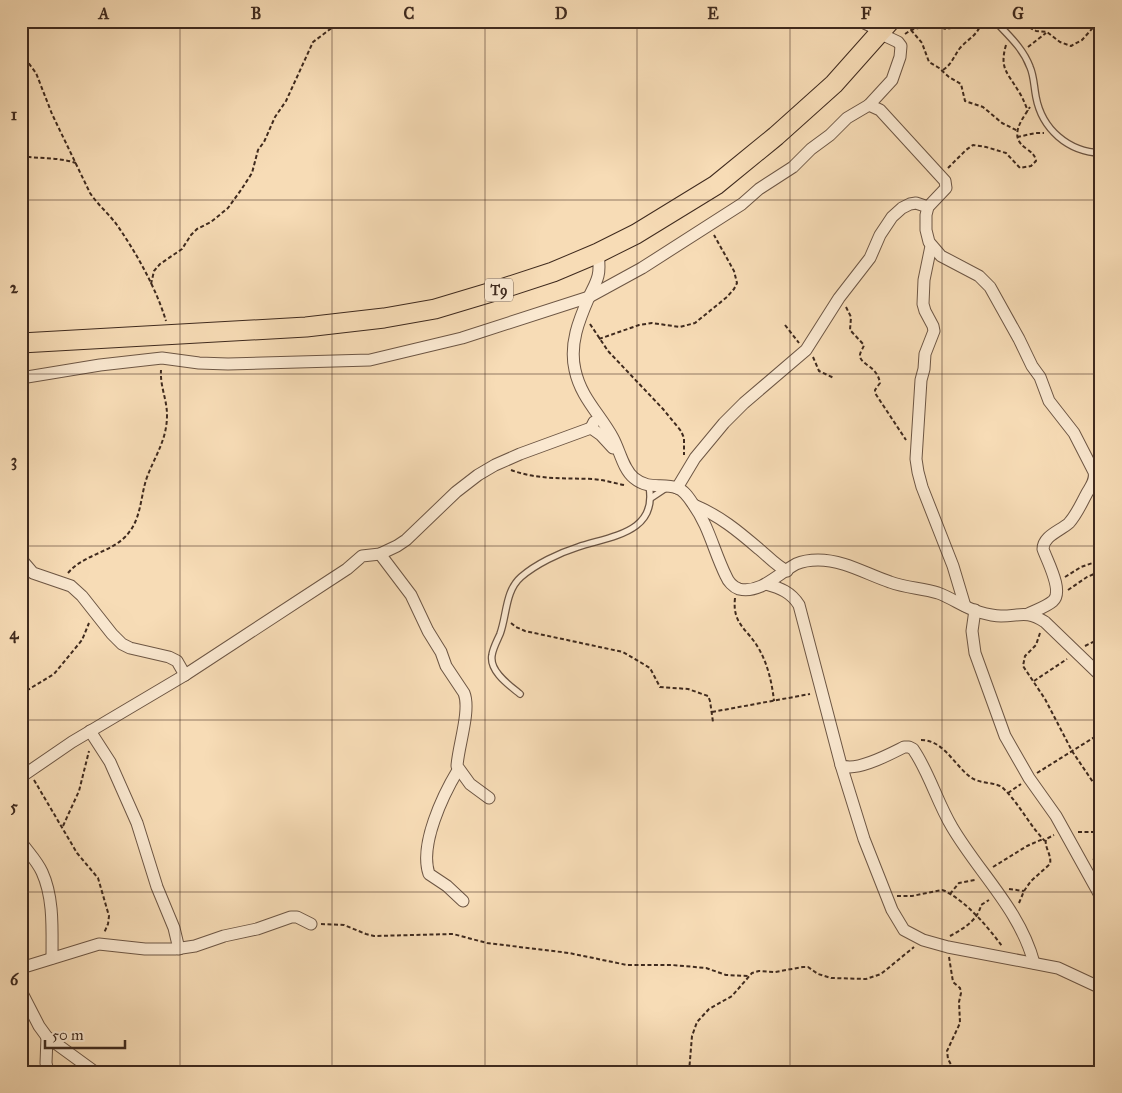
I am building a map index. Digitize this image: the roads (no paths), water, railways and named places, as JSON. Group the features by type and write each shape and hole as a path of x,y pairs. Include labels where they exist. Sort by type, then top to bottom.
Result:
{"highway":[{"name":"T9","path":"21,343 306,327 405,315 435,309 553,272 598,254 651,225 716,185 776,136 834,84 885,27"}],"street":[{"path":"21,378 100,365 162,358 199,363 228,364 370,360 462,338 589,297 642,268 736,208 763,186 789,170 847,118 869,105 892,80 901,50 898,42 885,27"},
{"path":"869,105 880,110 942,176 947,185 928,207 926,215 926,230 931,246 924,280 923,304 934,331 926,354 921,380 916,460 922,487 970,608 972,631 981,670 1005,736 1029,778 1066,833 1101,897"},
{"path":"672,487 684,475 699,453 724,423 744,403 806,350 839,298 870,258 880,235 892,217 910,204 916,203 928,207"},
{"path":"931,246 946,259 979,276 990,287 1032,366 1040,377 1049,401 1074,433 1094,472 1093,483 1079,510 1070,522 1059,532 1046,539 1043,545 1056,583 1057,595 1048,604 1028,614"},
{"path":"598,254 597,278 574,340 574,370 579,384 587,401 606,425 633,478 647,485 672,487 684,492 694,505 726,576 732,585 737,589 744,590 766,584 796,564 807,560 834,562 891,583 938,593 970,608 999,616 1028,614 1036,616 1045,622 1101,676"},
{"path":"25,774 92,734 326,584 348,569 362,556 380,554 397,546 406,540 468,481 495,464 552,441 591,428 595,420 595,412"},
{"path":"591,428 620,454"},
{"path":"694,505 709,511 725,521 786,571"},
{"path":"380,554 410,595 441,652 446,666 466,696 457,763 458,770 470,784 489,798"},
{"path":"21,559 33,574 71,586 82,596 122,644 146,653 168,657 176,661 185,675"},
{"path":"766,584 787,592 799,604 841,765 860,828 886,895 898,922 904,930 923,940 943,946 1058,968 1101,988"},
{"path":"92,734 110,762 138,823 157,887 174,928 179,949"},
{"path":"841,765 848,767 861,765 908,747 912,749 952,827 983,874 997,890 1016,918 1030,947 1034,963"},
{"path":"458,770 435,817 426,865 429,874 447,886 463,901"},
{"path":"21,842 41,870 46,882 52,923 52,958"},
{"path":"21,968 99,944 145,949 179,949 195,946 224,936 257,930 291,917 297,917 312,924"},
{"path":"21,991 47,1037 95,1072"},
{"path":"21,1018 28,1005"},
{"path":"47,1037 46,1063 48,1072"}],"lane":[{"path":"854,21 885,27"},
{"path":"995,21 1023,52 1031,67 1040,111 1056,135 1066,144 1082,150 1101,153"},
{"path":"520,694 498,674 491,660 510,594 521,578 564,552 610,538 638,525 649,512 651,498 647,485"},
{"path":"651,498 672,487"}]}
